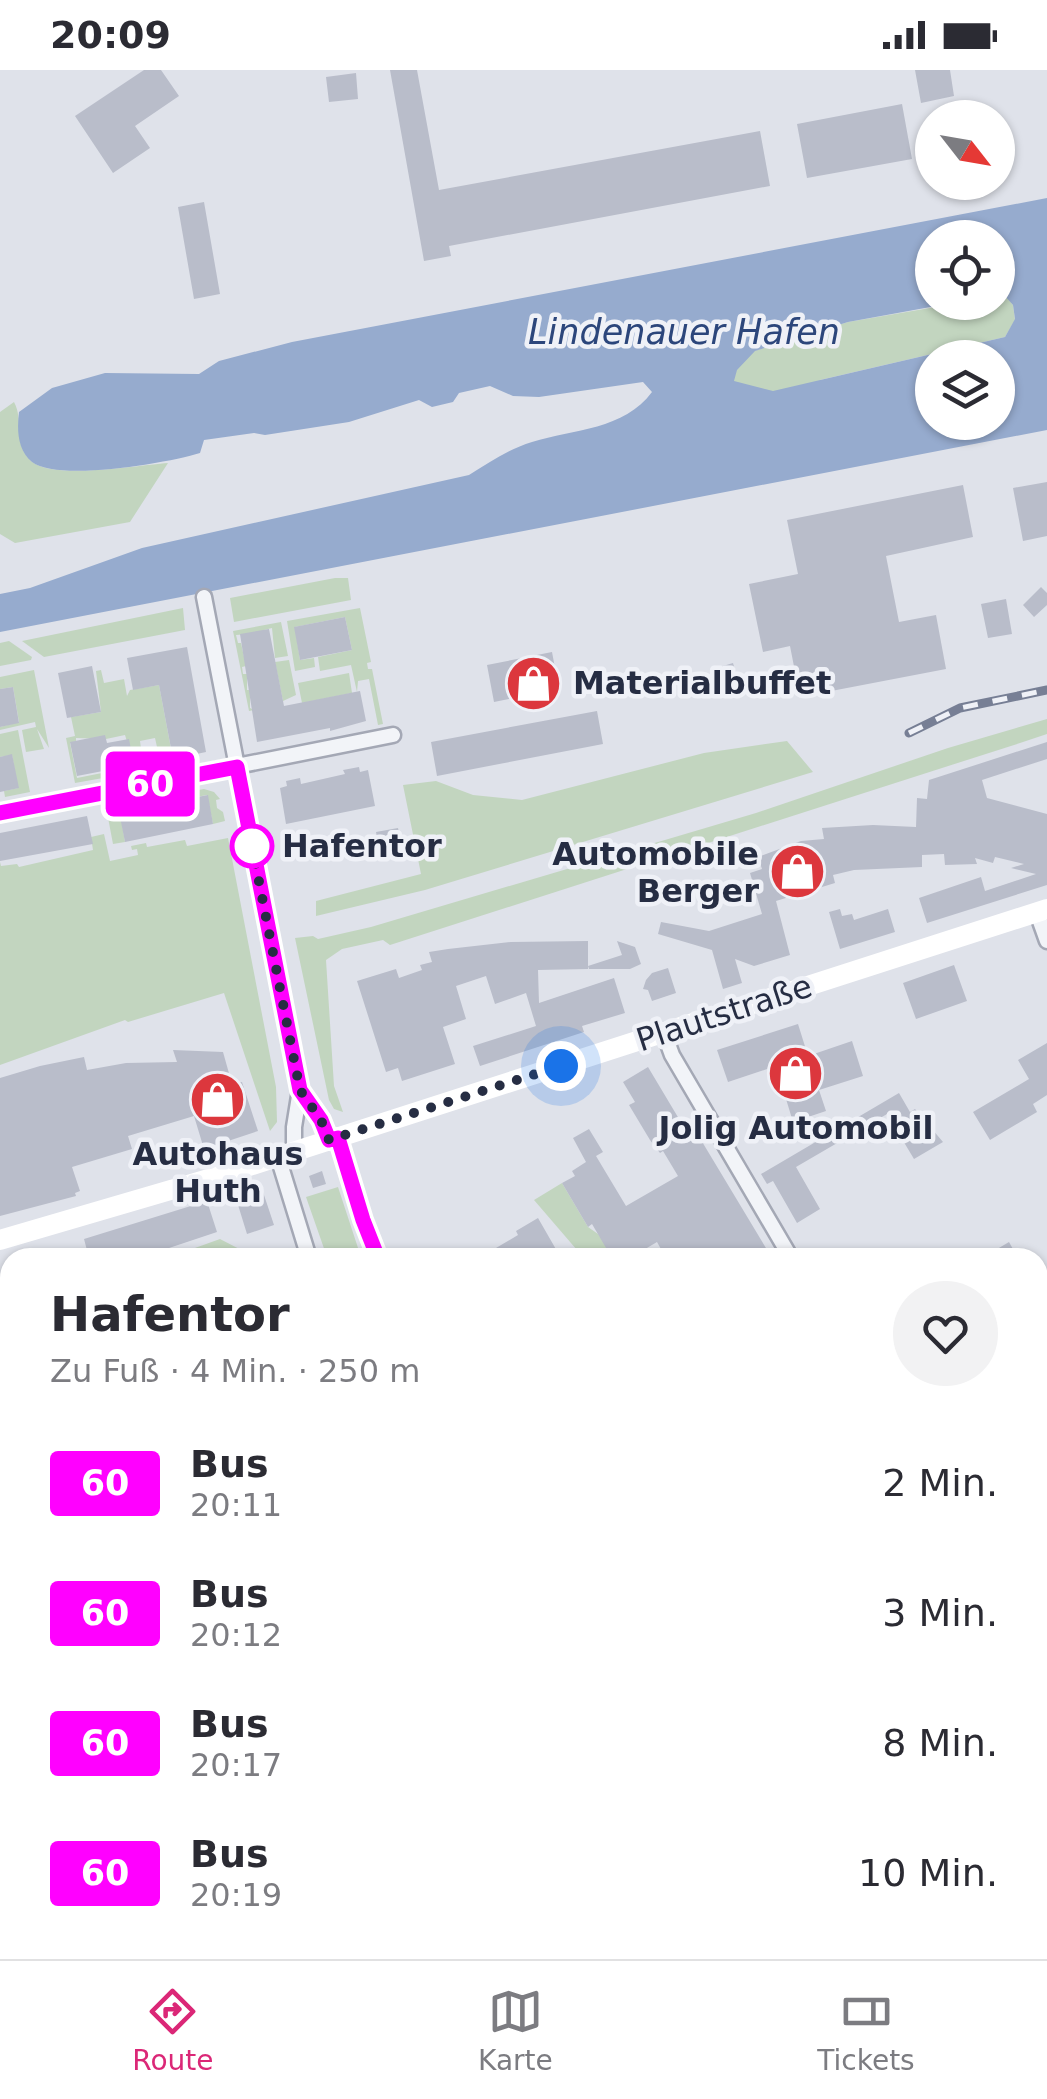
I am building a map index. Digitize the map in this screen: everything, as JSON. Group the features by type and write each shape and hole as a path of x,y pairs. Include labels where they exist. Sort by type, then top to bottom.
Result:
{"main road":[{"name":"Plautstraße","path":"0,1240 286,1154 1042,911"}],"street":[{"path":"204,597 300,1090 286,1154 306,1248"},
{"path":"0,813 394,736"},
{"path":"1042,911 1047,941"},
{"path":"664,1033 682,1072 785,1248"},
{"path":"300,1090 333,1139 374,1248"}],"green space":[{"path":"915,311 915,320 1015,320 1005,337 915,340 915,358 820,380 837,400 697,393 754,351 848,322"},
{"path":"14,402 22,446 30,460 40,466 75,471 168,463 130,522 15,543 0,534 0,412"},
{"path":"348,578 351,600 234,622 230,598"},
{"path":"183,608 185,630 44,657 22,641"},
{"path":"360,608 371,662 367,663 368,669 372,669 383,724 378,725 369,679 358,681 357,692 351,665 320,671 318,657 352,650 345,617 295,627 300,660 314,658 315,667 295,671 287,621"},
{"path":"281,622 288,656 275,658 272,628 264,633 236,635 246,666 242,667 243,674 247,674 250,708 254,710 249,711 233,631"},
{"path":"9,641 31,660 0,666 0,643"},
{"path":"289,660 296,695 283,701 275,662"},
{"path":"34,670 49,748 37,729 44,749 26,752 22,730 36,727 35,722 0,730 19,722 13,687 0,689 0,677"},
{"path":"101,670 104,683 124,679 127,696 130,690 159,685 172,754 159,756 155,738 140,741 143,764 134,765 125,735 76,738 70,743 77,778 102,773 103,778 75,783 66,738 75,736 71,717 101,712 96,671"},
{"path":"349,673 352,693 302,703 298,683"},
{"path":"1047,719 1047,734 1020,743 390,945 383,940 342,949 326,960 334,1086 343,1112 334,1109 329,1100 295,938 318,939 371,927 756,813"},
{"path":"18,730 30,792 5,797 4,791 18,788 12,755 0,757 0,734"},
{"path":"787,741 813,772 425,890 316,916 316,901 421,874 403,785 436,781 473,795 522,800 704,753"},
{"path":"204,789 220,799 216,800 217,808 223,812 225,821 213,824 207,795 120,812 125,842 113,844 106,807"},
{"path":"104,834 110,861 138,855 131,846 146,843 147,847 185,840 187,846 228,838 276,1087 277,1122 270,1131 224,993 125,1020 0,1065 0,862 1,866 19,867 93,850 91,837"},
{"path":"562,1183 588,1227 608,1248 575,1248 534,1200"},
{"path":"338,1187 358,1248 324,1248 306,1197"},
{"path":"220,1239 237,1248 195,1248"}],"water":[{"name":"Lindenauer Hafen","path":"1047,198 1047,430 1015,436 1015,340 992,340 1005,337 1015,320 1015,220 932,220"},
{"name":"Lindenauer Hafen","path":"915,223 915,310 848,322 755,351 737,370 734,381 773,391 915,358 915,440 995,440 0,632 0,594 30,588 142,548 469,475 524,445 613,421 641,405 652,392 643,382 539,397 513,396 490,386 459,393 453,402 432,407 419,400 349,422 204,440 200,453 114,469 45,468 32,462 21,445 19,412 52,388 105,373 199,374 219,361 292,342"}],"building":[{"path":"144,70 161,70 179,96 135,126 150,148 113,173 75,116"},
{"path":"390,70 417,70 439,190 760,131 770,186 449,246 451,256 424,261"},
{"path":"915,70 950,70 954,96 920,100"},
{"path":"356,73 358,99 329,102 326,77"},
{"path":"902,104 912,159 807,178 797,124"},
{"path":"204,202 220,294 194,299 178,207"},
{"path":"1047,482 1047,536 1023,541 1013,488"},
{"path":"963,485 973,537 886,556 899,622 936,615 946,669 800,697 790,646 763,652 749,584 798,574 787,520"},
{"path":"1041,587 1047,593 1047,605 1034,617 1023,605"},
{"path":"1006,599 1012,634 988,638 981,604"},
{"path":"345,617 352,650 300,660 294,627"},
{"path":"269,629 284,706 360,691 366,721 330,731 257,742 240,634"},
{"path":"187,647 206,752 173,759 159,685 133,690 127,658"},
{"path":"552,652 559,689 494,702 487,665"},
{"path":"733,663 741,691 721,697 713,669"},
{"path":"92,666 101,712 67,718 58,673"},
{"path":"13,687 19,723 0,727 0,689"},
{"path":"597,711 603,744 437,776 431,742"},
{"path":"105,735 107,743 129,739 134,765 77,776 70,742"},
{"path":"1047,742 1047,759 982,780 987,798 1047,814 1047,885 927,923 919,898 981,877 985,891 1036,874 1011,868 1024,864 995,857 993,863 975,858 977,864 945,865 944,854 922,855 922,867 854,870 833,875 835,883 776,901 790,955 754,966 735,959 742,983 723,989 712,950 658,934 661,922 709,931 762,914 750,873 762,869 758,857 801,841 824,839 822,828 916,827 917,798 927,799 929,780"},
{"path":"12,754 19,788 0,792 0,757"},
{"path":"359,767 360,772 368,770 375,806 286,824 280,788 287,786 286,781 300,778 301,784"},
{"path":"208,795 213,824 125,842 119,812"},
{"path":"87,816 93,844 0,861 0,833"},
{"path":"398,828 401,842 379,846 376,832"},
{"path":"840,909 842,916 852,914 854,920 888,909 895,932 840,949 829,912"},
{"path":"588,941 588,969 538,970 539,1003 614,978 625,1013 582,1026 584,1032 480,1066 473,1046 536,1026 526,993 495,1004 486,976 456,986 466,1019 443,1027 455,1064 402,1081 398,1068 386,1072 357,981 396,969 399,978 422,970 420,965 432,962 429,952 511,942"},
{"path":"617,941 635,947 641,964 630,969 589,969 588,966 622,955"},
{"path":"954,965 967,1001 916,1019 903,983"},
{"path":"668,968 676,993 652,1001 648,990 643,989 646,980 652,973"},
{"path":"798,1024 808,1056 852,1041 863,1076 819,1090 826,1111 793,1122 776,1066 728,1082 717,1050"},
{"path":"1047,1043 1047,1095 1033,1104 1037,1112 990,1140 973,1112 1029,1079 1018,1060"},
{"path":"173,1050 223,1052 232,1084 242,1082 258,1131 204,1149 194,1116 128,1136 132,1149 72,1167 80,1191 76,1196 0,1216 0,1078 84,1057 87,1070 126,1063 177,1062"},
{"path":"648,1067 691,1139 698,1135 766,1248 660,1248 657,1242 647,1248 606,1248 592,1224 588,1227 562,1183 575,1176 572,1171 586,1162 573,1138 589,1129 603,1152 596,1156 626,1206 678,1176 629,1105 635,1102 623,1082"},
{"path":"899,1093 910,1112 915,1109 943,1142 914,1159 887,1114 796,1167 820,1209 797,1223 773,1181 767,1184 761,1174"},
{"path":"322,1171 326,1184 313,1188 309,1176"},
{"path":"254,1185 262,1189 274,1225 247,1234 234,1192"},
{"path":"207,1201 217,1232 169,1248 86,1248 84,1239"},
{"path":"538,1218 555,1248 496,1248 518,1235 516,1231"}],"railway":[{"path":"909,733 960,708 1047,690"}],"bus line":[{"name":"60","path":"0,813 237,767 300,1090 321,1120 329,1140 338,1138 375,1248"}],"place":[{"name":"Materialbuffet","path":"534,683"},
{"name":"Hafentor","path":"252,846"},
{"name":"Automobile Berger","path":"798,872"},
{"name":"Jolig Automobil","path":"796,1074"},
{"name":"Autohaus Huth","path":"218,1100"}],"route":[{"path":"252,846 300,1090 321,1120 329,1140 561,1066"}]}
